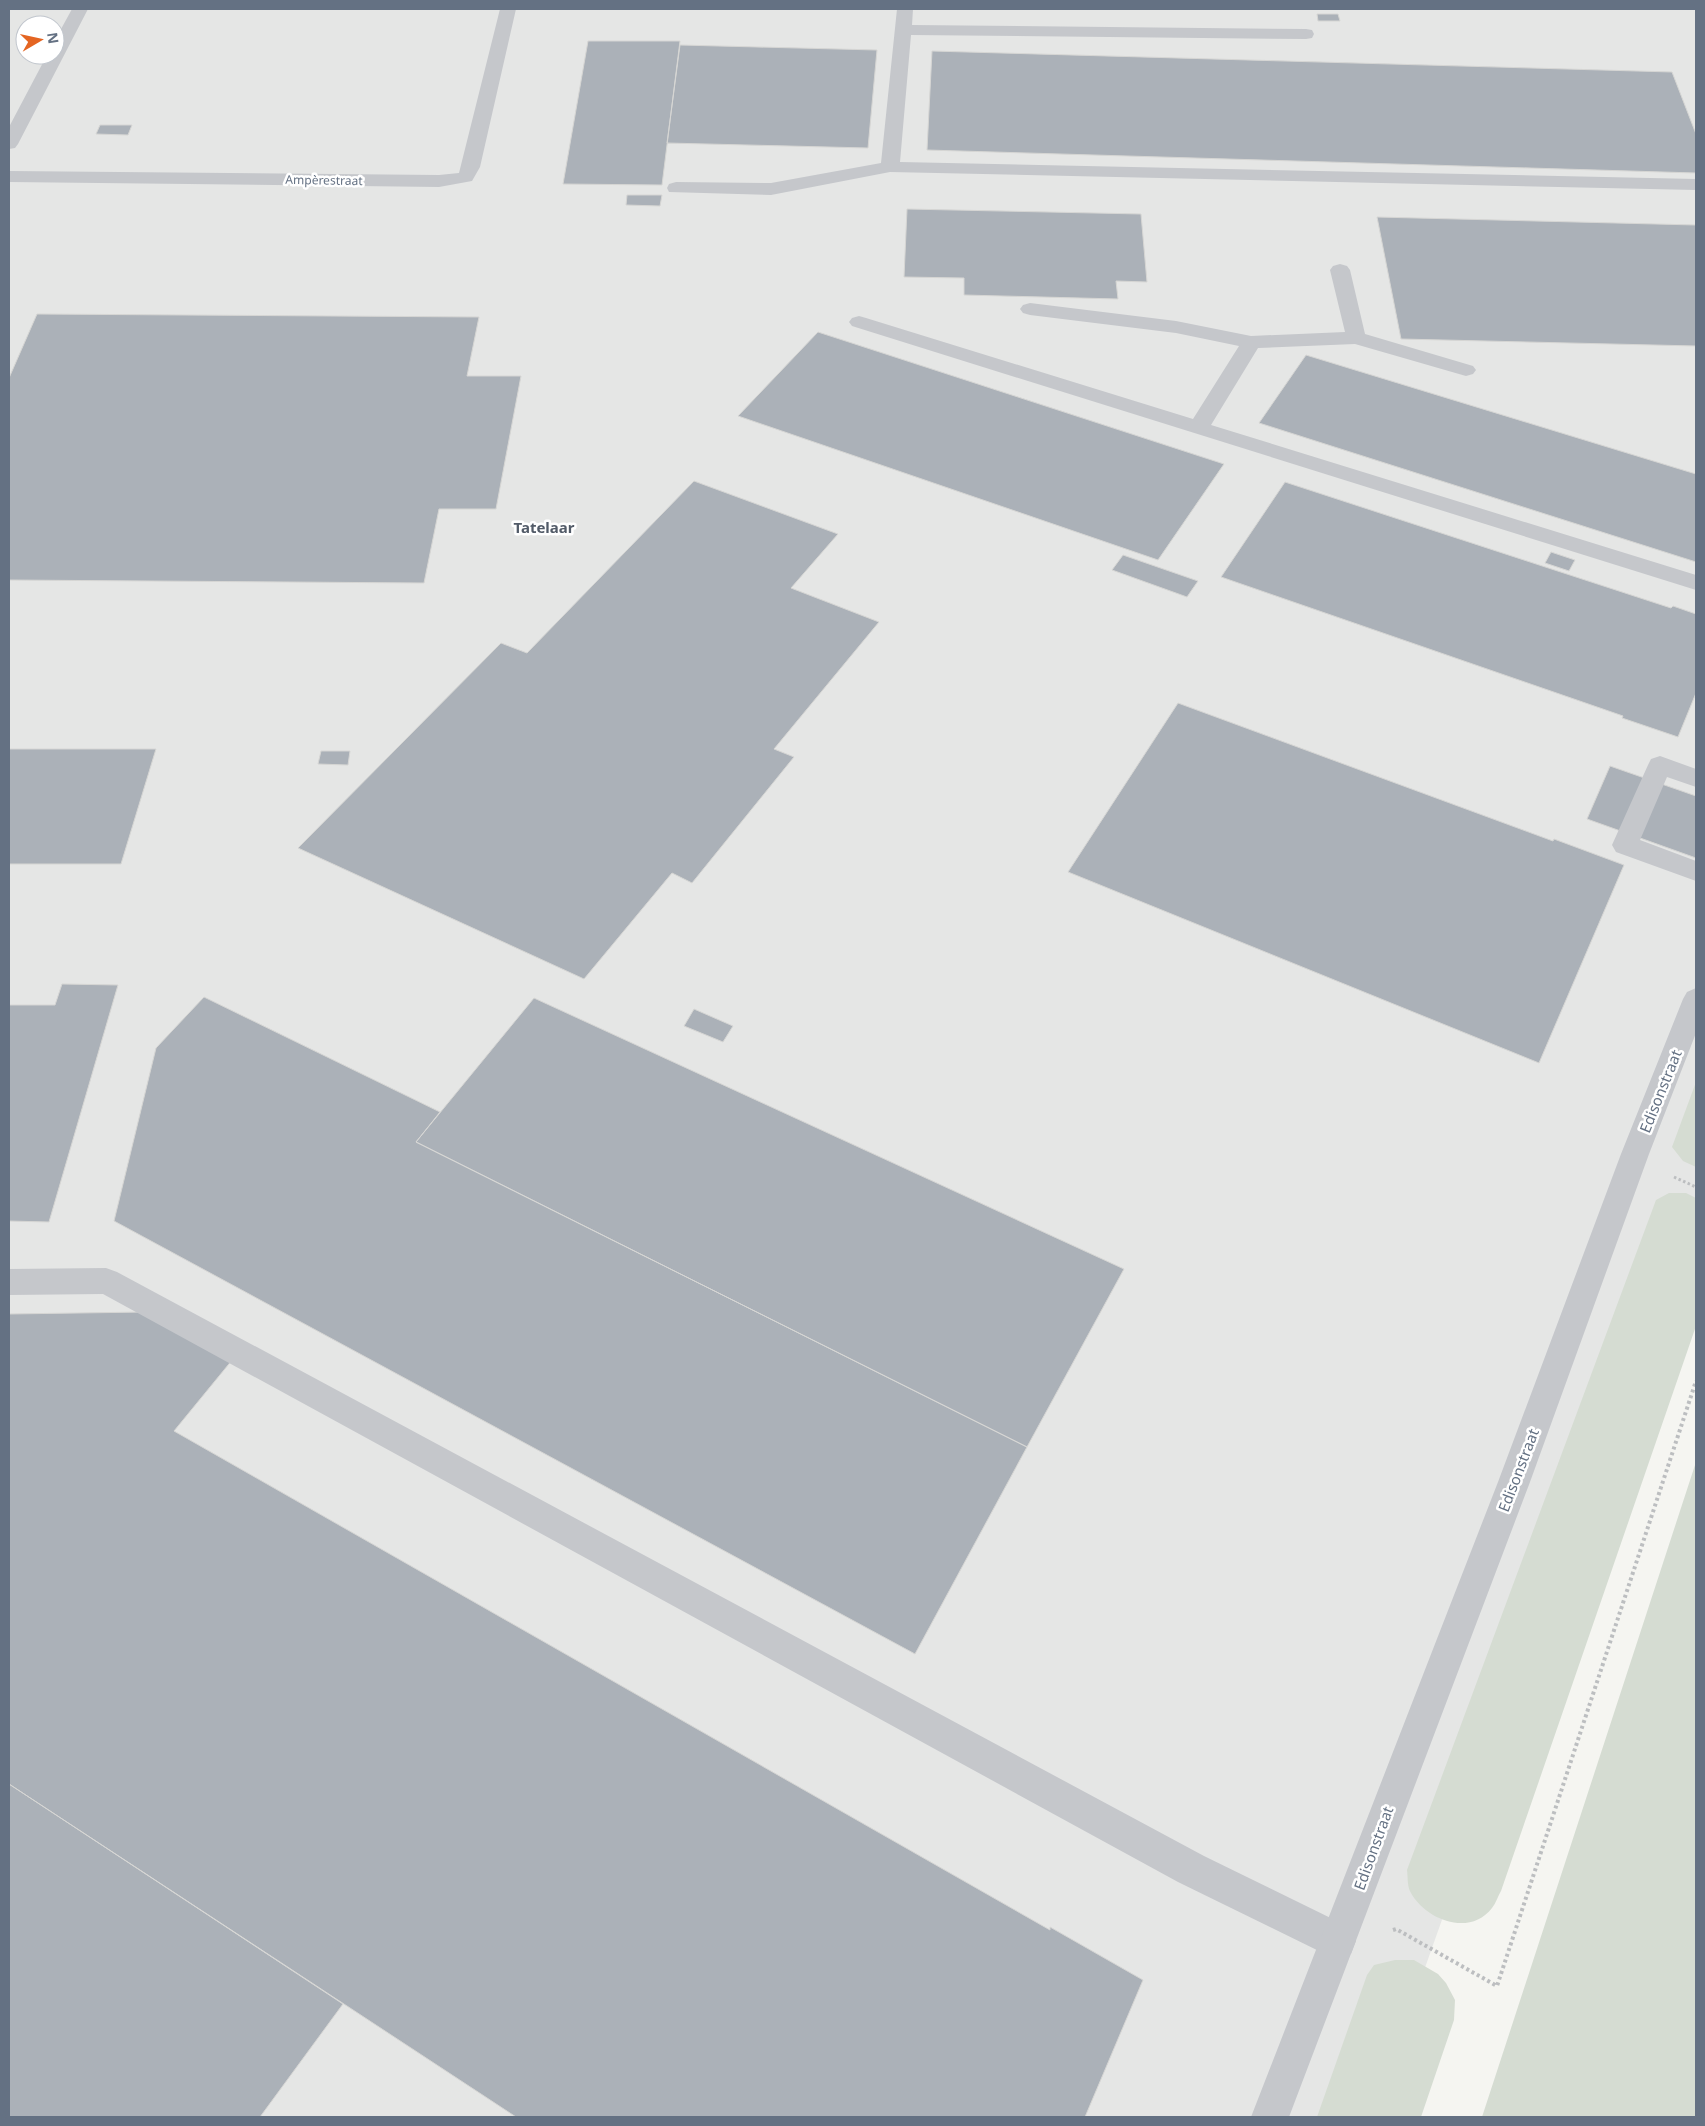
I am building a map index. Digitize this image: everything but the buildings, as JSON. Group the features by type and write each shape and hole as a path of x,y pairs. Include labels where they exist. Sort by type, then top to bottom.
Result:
{"street":[{"path":"9,144 80,9"},
{"name":"Ampèrestraat","path":"9,177 439,181 466,176 471,167 508,9"},
{"path":"890,167 905,9"},
{"path":"903,30 1306,34"},
{"path":"676,188 771,189 890,167 1696,185"},
{"path":"1340,270 1356,338"},
{"path":"1030,310 1176,327 1251,342 1356,338 1466,370"},
{"path":"859,322 1696,583"},
{"path":"1198,428 1251,342"},
{"path":"1696,778 1660,765 1625,845 1696,871"},
{"name":"Edisonstraat","path":"1270,2117 1338,1941 1376,1836 1514,1482 1635,1154 1696,999"},
{"path":"9,1282 106,1281 1182,1864 1338,1941"}],"path":[{"path":"1338,1941 1396,1929 1497,1986 1696,1381"}],"shaded area":[{"path":"9,9 1696,9 1696,1204 1372,2117 9,2117"},
{"path":"1696,1082 1696,1167 1683,1161 1672,1147"},
{"path":"1669,1193 1686,1193 1696,1198 1696,1326 1501,1891 1493,1906 1483,1917 1472,1922 1449,1921 1437,1917 1418,1903 1408,1885 1407,1870 1656,1200"},
{"path":"1696,1462 1696,2117 1482,2117"},
{"path":"1395,1960 1414,1960 1438,1974 1446,1983 1455,2000 1454,2020 1421,2117 1317,2117 1367,1975 1374,1965"}],"district":[{"name":"Tatelaar","path":"544,527"}]}
